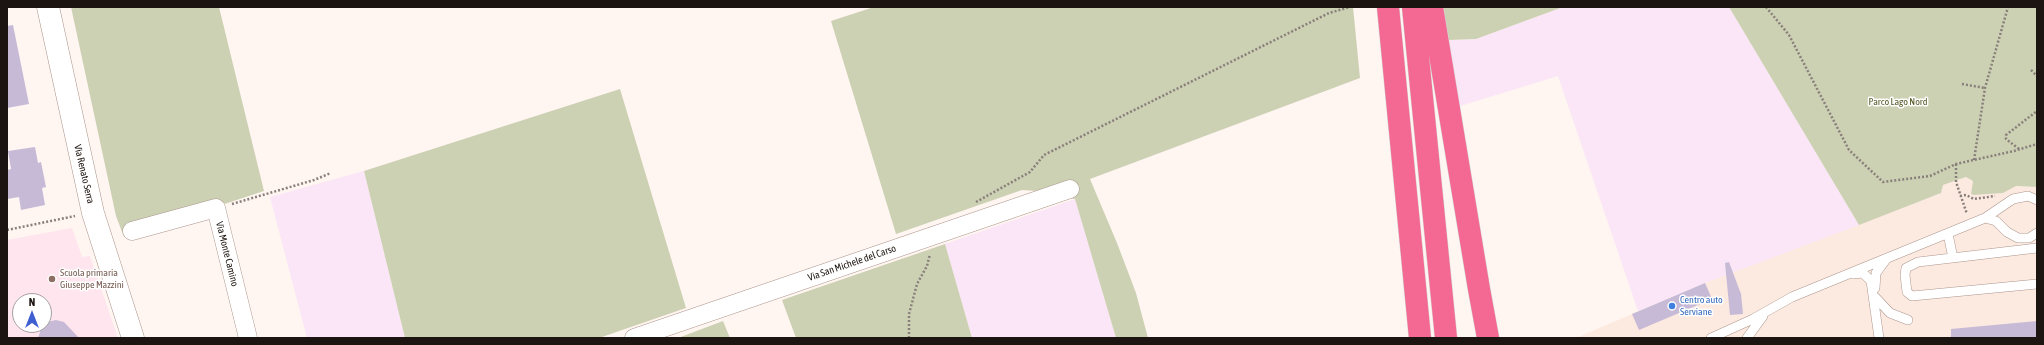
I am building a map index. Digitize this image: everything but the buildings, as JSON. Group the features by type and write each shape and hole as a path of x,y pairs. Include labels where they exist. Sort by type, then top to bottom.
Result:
{"highway":[{"path":"1388,7 1420,338"},
{"path":"1413,7 1446,338"},
{"path":"1432,7 1488,338"}],"street":[{"name":"Via Renato Serra","path":"48,7 93,213 133,338"},
{"name":"Via San Michele del Carso","path":"634,338 1070,189"},
{"name":"Via Monte Camino","path":"132,231 216,208 248,338"}],"lane":[{"path":"1711,338 1754,319 1792,297 1985,218 2013,199 2028,196 2037,200"},
{"path":"1985,218 1996,221 2008,232 2018,238 2029,238 2037,233"},
{"path":"1948,234 1953,258"},
{"path":"2037,248 1918,262 1906,268 1905,275 1907,292 1912,296 2037,284"},
{"path":"1887,258 1876,273 1874,295 1890,313 1908,320"},
{"path":"1848,274 1863,274 1872,281 1879,338"},
{"path":"1747,338 1771,308"}],"path":[{"path":"966,224 977,202 1030,172 1044,155 1329,13 1350,7"},
{"path":"1766,7 1789,35 1849,150 1883,182 1930,176 1956,164 2019,150 2037,144"},
{"path":"1974,160 1985,88 2008,7"},
{"path":"2031,70 2037,76"},
{"path":"1962,84 1985,88"},
{"path":"2019,150 2006,139 2006,135 2037,111"},
{"path":"1956,164 1956,182 1970,224"},
{"path":"216,208 314,180 331,173"},
{"path":"7,230 93,213"},
{"path":"909,338 909,314 917,284 926,266 931,249 944,232"}],"shaded area":[{"path":"1563,7 1729,7 1859,225 1705,283 1638,311 1558,76 1457,107 1449,40 1476,39"},
{"path":"364,171 405,338 307,338 270,197"},
{"path":"1966,177 1973,181 1971,194 1974,195 2003,193 2016,186 2037,187 2037,338 1576,338 1705,283 1941,193 1943,185"},
{"path":"1075,199 1116,338 972,338 945,244"},
{"name":"Scuola primaria Giuseppe Mazzini","path":"72,228 82,257 90,256 118,338 7,338 7,240"}],"green space":[{"path":"71,7 219,7 264,191 124,237 116,216"},
{"path":"874,7 1353,7 1360,78 1090,179 1136,293 1148,338 1116,338 1075,199 1037,191 1022,190 896,234 831,21"},
{"path":"1442,7 1563,7 1476,39 1449,40"},
{"name":"Parco Lago Nord","path":"1729,7 2037,7 2037,187 2016,186 2003,193 1974,195 1971,194 1973,181 1966,177 1943,185 1941,193 1859,225"},
{"path":"620,89 686,308 599,338 405,338 364,171"},
{"path":"945,244 972,338 796,338 782,300"},
{"path":"723,321 730,338 678,338"}],"place":[{"name":"Scuola primaria Giuseppe Mazzini","path":"52,279"},
{"name":"Centro auto Serviane","path":"1672,306"}]}
